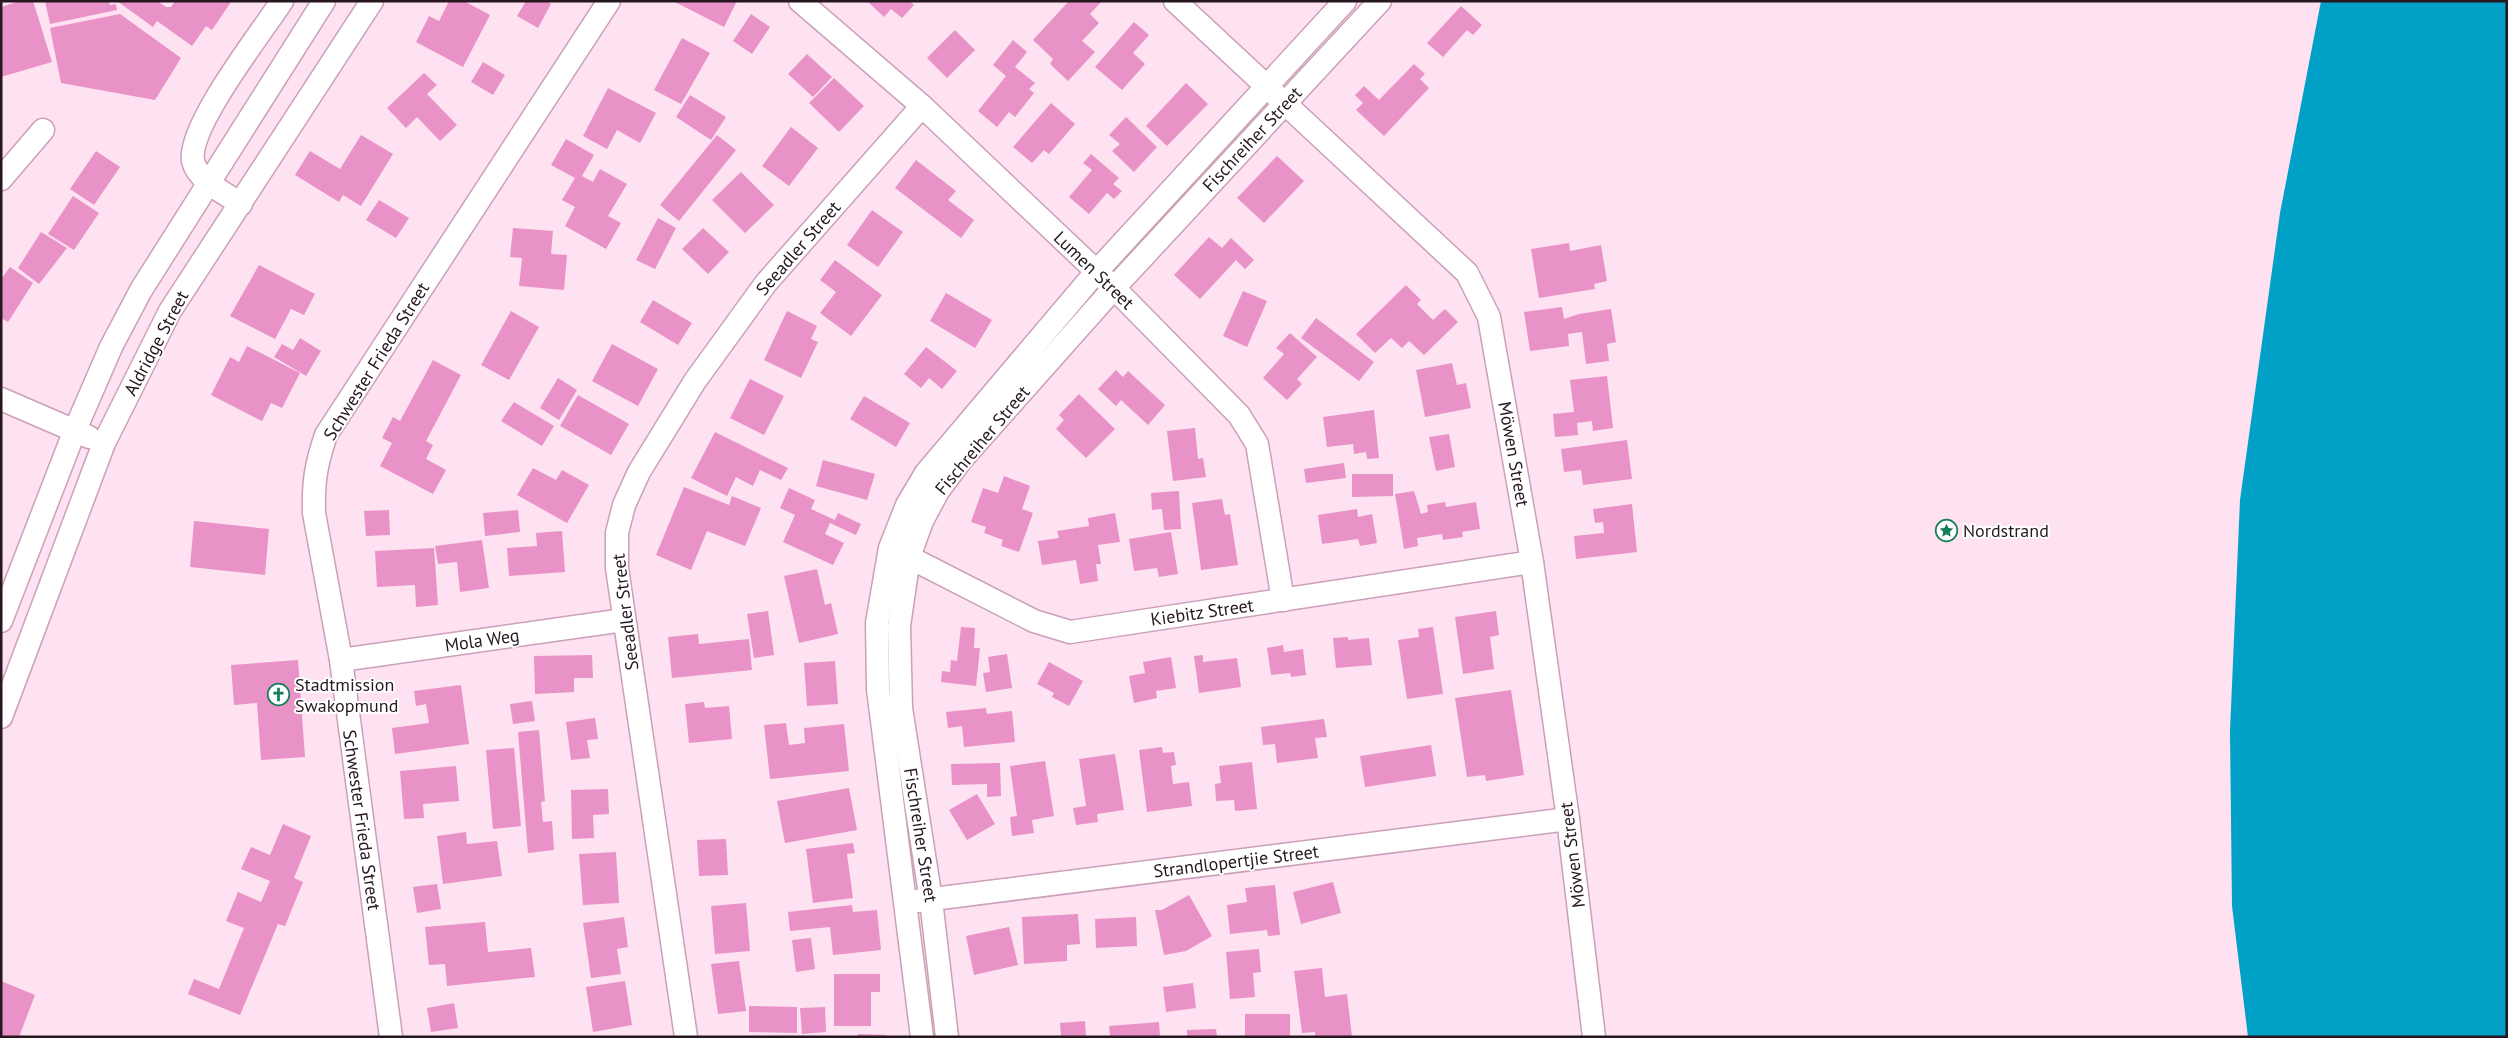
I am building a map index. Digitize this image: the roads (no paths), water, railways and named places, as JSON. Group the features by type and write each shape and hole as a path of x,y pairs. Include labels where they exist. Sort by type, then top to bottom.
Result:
{"street":[{"path":"240,204 208,184 193,161 196,140 202,124 282,1"},
{"name":"Aldridge Street","path":"1,621 75,430 111,346 141,290 324,1"},
{"name":"Aldridge Street","path":"1,717 104,443 170,311 372,1"},
{"name":"Schwester Frieda Street","path":"391,1037 341,660 314,513 313,488 316,464 326,436 609,1"},
{"name":"Lumen Street","path":"800,1 922,106 1114,288 1238,415 1257,444 1283,600"},
{"name":"Möwen Street","path":"1175,1 1466,273 1490,317 1532,562 1568,819 1594,1037"},
{"name":"Fischreiher Street","path":"947,1037 931,900 901,708 900,552 907,505 926,473 1096,272 1345,1"},
{"name":"Fischreiher Street","path":"922,1037 878,689 878,623 900,552 922,521 944,483 962,459 1114,288 1380,1"},
{"name":"Seeadler Street","path":"686,1037 617,568 617,533 624,505 639,472 695,382 766,284 922,106"},
{"path":"1,179 43,130"},
{"path":"1,399 104,443"},
{"name":"Kiebitz Street","path":"900,552 1034,621 1070,632 1532,562"},
{"name":"Mola Weg","path":"341,660 624,620"},
{"name":"Strandlopertjie Street","path":"905,902 1568,819"}],"water":[{"path":"2321,1 2507,1 2507,1037 2248,1037 2232,906 2230,731 2240,500 2280,213"}],"place":[{"name":"Nordstrand","path":"1947,530"},
{"name":"Stadtmission Swakopmund","path":"279,694"}]}
